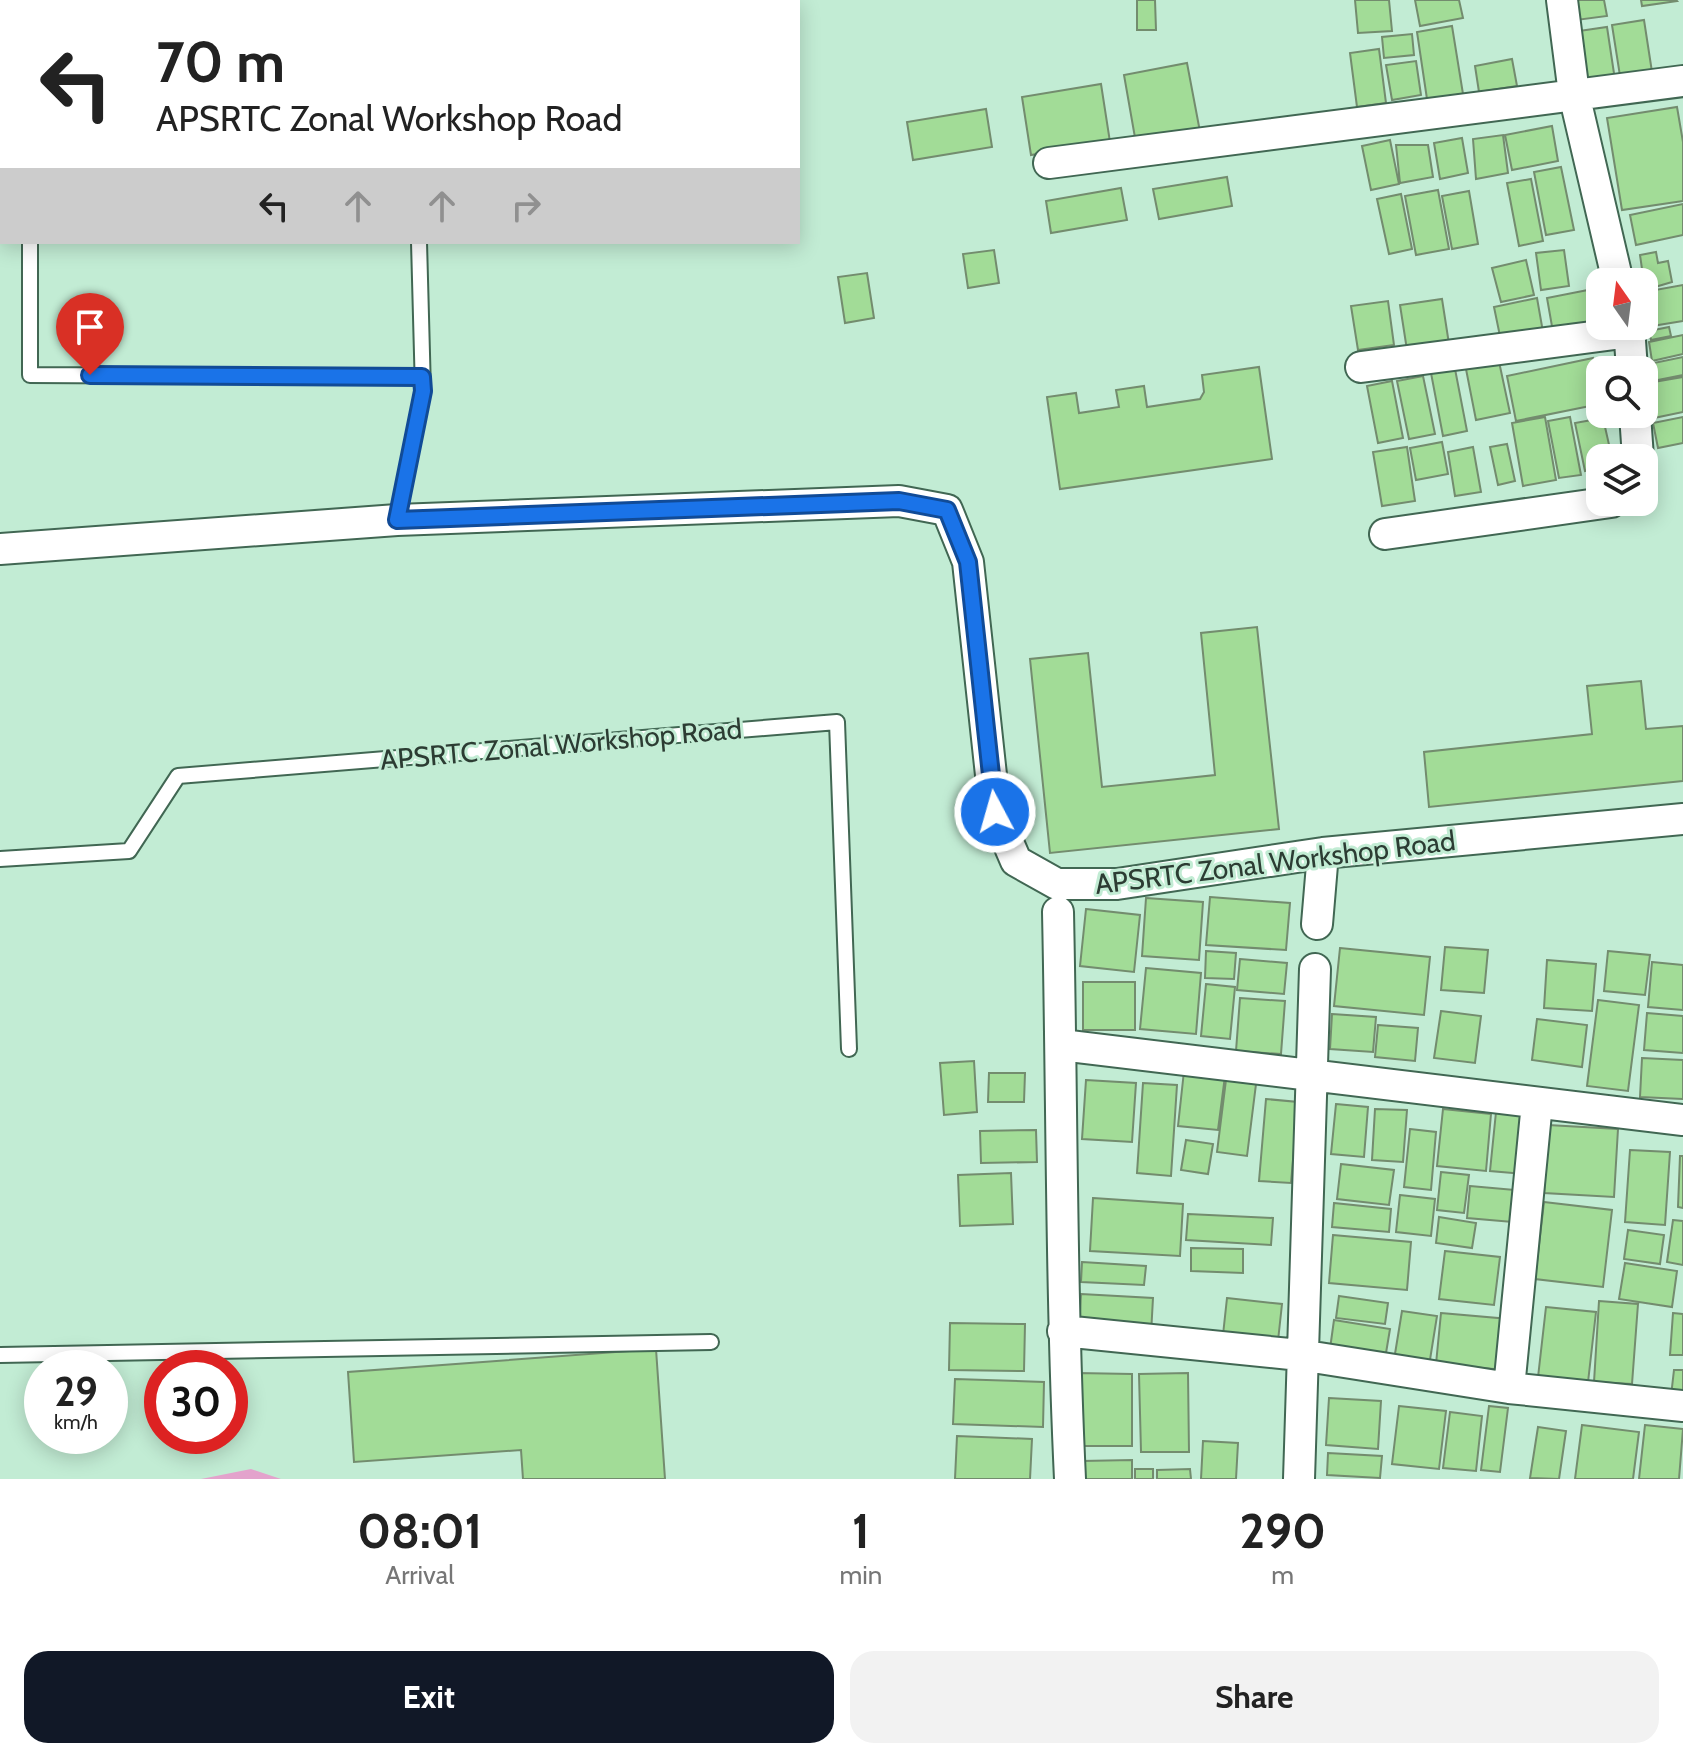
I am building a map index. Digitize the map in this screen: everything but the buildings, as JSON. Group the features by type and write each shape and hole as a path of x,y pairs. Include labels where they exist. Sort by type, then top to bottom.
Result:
{"street":[{"path":"1562,0 1574,94 1615,268"},
{"path":"1049,163 1683,81"},
{"path":"1361,367 1586,335"},
{"name":"APSRTC Zonal Workshop Road","path":"0,549 397,520 899,501 947,510 968,562 995,812 1016,861 1057,884 1117,884 1323,853 1683,819"},
{"path":"1385,534 1586,506"},
{"path":"1317,924 1323,853"},
{"path":"1058,912 1063,1331 1070,1479"},
{"path":"1299,1479 1300,1355 1315,969"},
{"path":"1061,1045 1683,1120"},
{"path":"1509,1388 1537,1103"},
{"path":"1063,1331 1300,1355 1509,1388 1683,1406"}],"lane":[{"path":"30,244 30,375 422,377"},
{"path":"397,520 423,391 419,244"},
{"name":"APSRTC Zonal Workshop Road","path":"0,859 129,851 178,776 837,722 849,1049"},
{"path":"0,1355 711,1342"}],"green space":[{"path":"251,1469 281,1479 201,1479"}],"route":[{"path":"90,375 422,377 423,391 397,520 899,501 947,510 968,562 995,812"}]}
